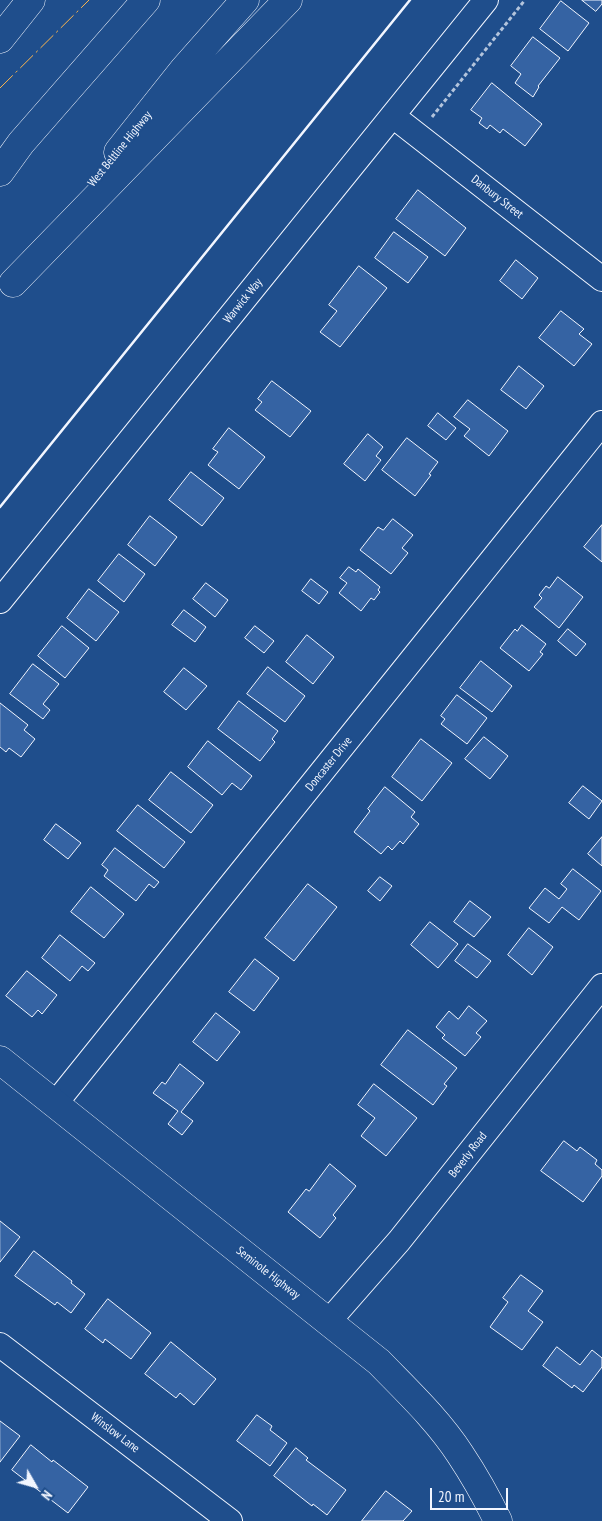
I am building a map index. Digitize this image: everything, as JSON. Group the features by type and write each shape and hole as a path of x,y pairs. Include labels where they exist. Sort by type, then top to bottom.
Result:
{"main road":[{"path":"0,39 30,0"},
{"path":"0,172 128,0"},
{"path":"21,143 146,0"},
{"name":"West Beltline Highway","path":"7,292 184,69 246,0"},
{"path":"7,292 288,0"},
{"name":"Seminole Highway","path":"0,1060 379,1362 420,1404 460,1453 498,1521"}],"street":[{"name":"Warwick Way","path":"0,601 486,0"},
{"name":"Danbury Street","path":"393,116 602,278"},
{"name":"Doncaster Drive","path":"55,1104 602,424"},
{"name":"Beverly Road","path":"329,1321 399,1241 602,986"},
{"name":"Winslow Lane","path":"0,1345 230,1521"}],"path":[{"path":"418,136 525,0"}],"building":[{"path":"582,0 602,0 602,4 596,11"},
{"path":"561,1 589,23 568,51 540,29"},
{"path":"533,37 560,58 538,86 533,97 515,83 521,74 511,66"},
{"path":"492,83 542,124 525,146 503,129 500,133 490,125 487,129 479,123 482,118 471,110"},
{"path":"418,190 466,228 445,256 396,219"},
{"path":"394,232 428,257 408,283 375,258"},
{"path":"516,260 538,278 522,299 500,281"},
{"path":"359,266 387,288 340,347 320,332 337,311 329,305"},
{"path":"561,311 584,329 579,334 592,344 574,366 539,338"},
{"path":"519,366 544,386 526,409 501,390"},
{"path":"272,381 311,411 290,437 255,410 262,402 258,399"},
{"path":"468,400 508,431 489,456 464,436 470,429 454,417"},
{"path":"438,413 456,428 446,440 428,426"},
{"path":"229,428 265,457 239,489 208,465 218,452 213,449"},
{"path":"368,434 383,447 376,456 381,460 365,481 344,464"},
{"path":"407,438 438,462 415,496 382,470"},
{"path":"191,472 224,498 202,526 169,500"},
{"path":"150,516 177,537 155,566 128,545"},
{"path":"393,519 413,535 402,548 408,553 391,574 360,550 378,527 383,530"},
{"path":"602,525 602,562 584,547"},
{"path":"119,554 145,574 124,602 98,581"},
{"path":"349,567 356,572 358,569 380,587 378,590 380,592 374,600 371,598 361,611 339,593 347,583 340,578"},
{"path":"558,577 583,597 559,628 534,607 542,598 539,595 546,586 549,588"},
{"path":"311,579 328,592 319,604 302,591"},
{"path":"206,583 228,600 215,617 193,599"},
{"path":"89,589 119,612 96,641 67,618"},
{"path":"184,610 206,627 195,642 172,625"},
{"path":"522,625 546,644 540,652 543,654 529,671 500,648 515,629 517,631"},
{"path":"62,626 89,648 65,678 38,656"},
{"path":"255,626 274,641 264,653 245,638"},
{"path":"568,629 586,644 576,656 558,641"},
{"path":"307,635 334,657 313,684 286,662"},
{"path":"481,661 512,686 492,712 460,688"},
{"path":"33,664 59,684 43,704 50,710 43,719 10,694"},
{"path":"268,667 305,696 285,722 247,694"},
{"path":"184,668 207,686 186,710 164,692"},
{"path":"457,695 487,718 467,744 441,724 445,719 441,716"},
{"path":"239,701 278,731 272,739 275,742 260,761 218,729"},
{"path":"0,703 28,725 24,730 35,739 21,757 9,748 6,752 0,747"},
{"path":"484,737 508,756 490,779 465,759"},
{"path":"421,739 452,763 422,801 392,777"},
{"path":"208,741 252,776 241,790 232,783 222,795 188,767"},
{"path":"171,772 213,805 191,833 149,800"},
{"path":"583,786 602,801 589,819 569,803"},
{"path":"385,787 415,812 411,817 419,824 403,844 400,841 392,850 388,846 381,854 354,832 370,811 368,809"},
{"path":"138,805 185,842 164,868 117,831"},
{"path":"56,824 81,843 68,859 44,840"},
{"path":"602,837 602,866 588,854"},
{"path":"115,848 159,882 154,888 149,884 136,901 104,876 108,870 102,865"},
{"path":"573,869 601,891 579,920 562,907 549,923 529,908 545,888 559,899 567,889 561,884"},
{"path":"380,877 392,886 380,901 368,891"},
{"path":"308,884 337,907 294,961 265,938"},
{"path":"91,887 124,914 104,938 71,912"},
{"path":"470,901 491,917 474,937 454,922"},
{"path":"430,922 458,944 438,968 411,945"},
{"path":"529,928 553,947 532,975 508,955"},
{"path":"60,935 95,963 88,971 82,966 70,981 42,958"},
{"path":"468,944 491,961 477,978 455,961"},
{"path":"255,959 279,978 254,1011 229,992"},
{"path":"27,971 57,995 42,1014 38,1010 32,1017 6,996"},
{"path":"469,1006 487,1021 476,1033 481,1037 465,1056 442,1038 445,1035 436,1027 449,1011 458,1019"},
{"path":"216,1013 240,1032 217,1061 193,1042"},
{"path":"408,1030 457,1068 444,1084 447,1086 433,1105 381,1065"},
{"path":"180,1064 204,1083 181,1112 193,1121 182,1135 168,1124 178,1111 153,1093 162,1082 165,1084"},
{"path":"374,1084 417,1118 386,1156 361,1136 375,1118 358,1105"},
{"path":"564,1141 577,1151 580,1147 597,1160 595,1164 602,1170 602,1176 583,1202 541,1171"},
{"path":"330,1164 356,1186 333,1215 336,1218 320,1238 288,1212 306,1189 309,1191"},
{"path":"0,1221 20,1237 0,1262"},
{"path":"34,1251 72,1281 71,1283 85,1294 71,1313 57,1302 55,1305 15,1276"},
{"path":"521,1275 543,1291 528,1311 543,1322 522,1350 490,1327 508,1302 503,1298"},
{"path":"108,1299 151,1333 131,1359 105,1339 103,1343 85,1329"},
{"path":"171,1342 216,1379 194,1405 180,1393 176,1398 145,1374"},
{"path":"557,1347 580,1365 592,1350 602,1358 602,1367 583,1392 574,1385 572,1388 543,1366"},
{"path":"257,1415 272,1426 270,1430 287,1443 270,1466 237,1441"},
{"path":"0,1421 20,1436 0,1462"},
{"path":"31,1445 88,1487 68,1513 12,1470"},
{"path":"296,1448 308,1458 306,1460 346,1490 327,1515 313,1504 312,1506 274,1476"},
{"path":"386,1491 412,1511 403,1521 362,1521"}],"wall":[{"path":"0,507 410,0"}],"power":[{"path":"0,88 89,0"}]}
